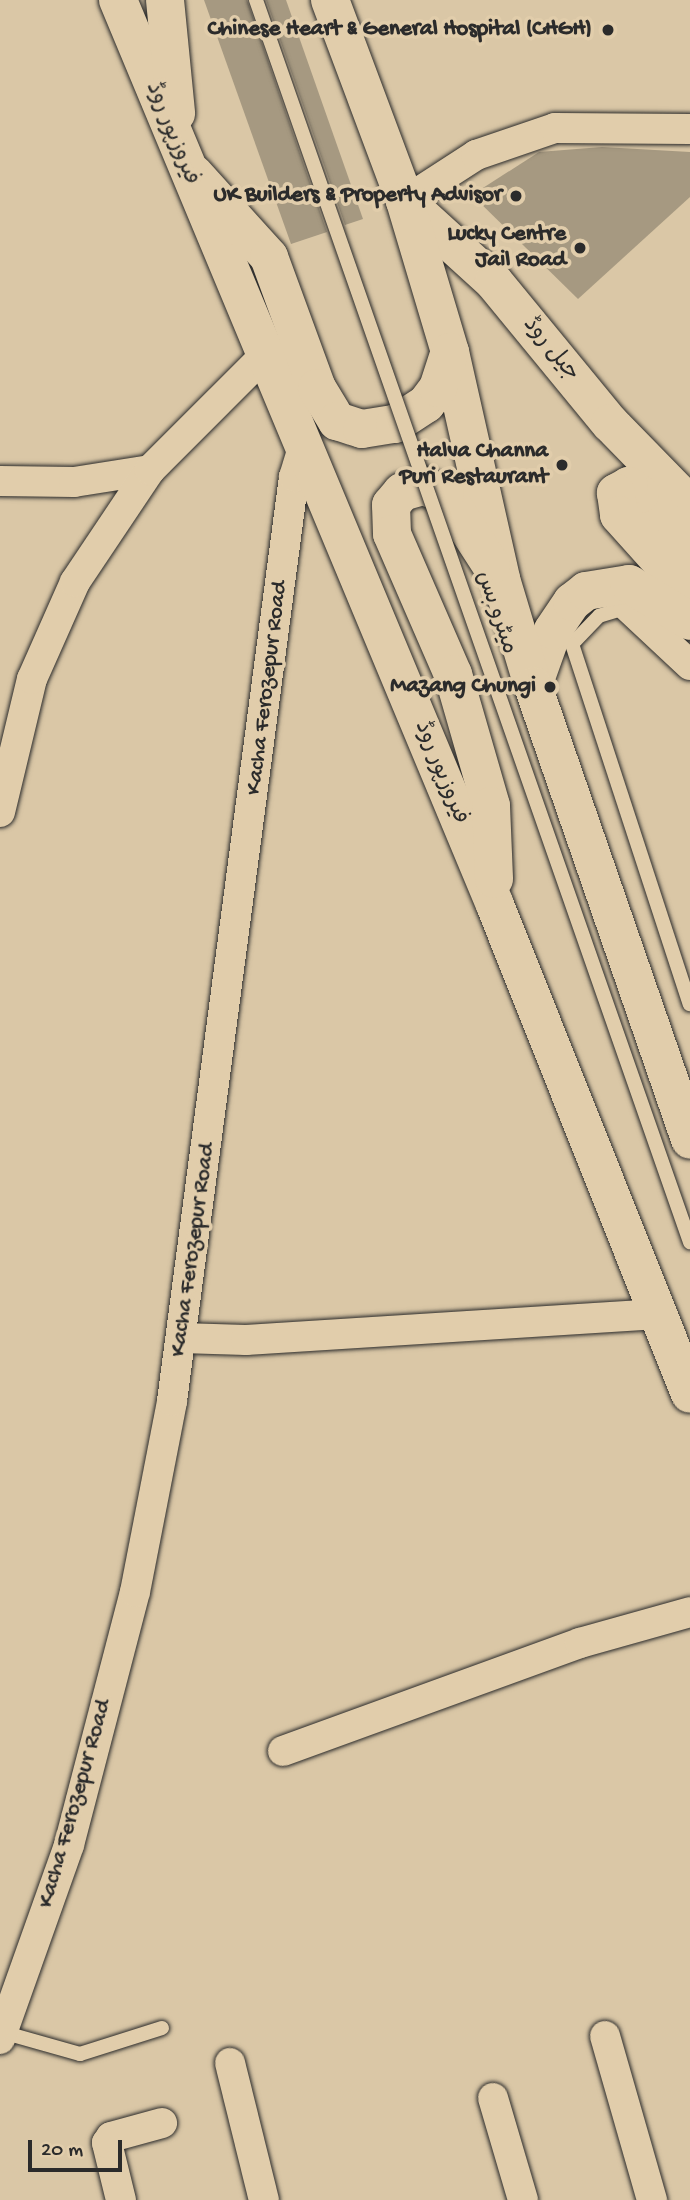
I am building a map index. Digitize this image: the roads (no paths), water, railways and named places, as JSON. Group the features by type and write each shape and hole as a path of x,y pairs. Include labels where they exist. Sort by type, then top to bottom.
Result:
{"main road":[{"name":"فیروزپور روڈ","path":"118,0 181,161 263,357 304,444 495,905 662,1314 690,1394"},
{"path":"165,0 181,161 239,218 269,257 317,388 337,421 362,429 395,424 426,404 450,352"},
{"path":"330,0 405,201 450,352 501,579 533,686 690,1140"},
{"name":"جیل روڈ","path":"405,201 494,282 610,423 690,505"},
{"path":"495,905 491,806 453,674 392,534 391,505 402,492 423,486 445,494 501,579"},
{"path":"690,548 640,494 629,486 616,493 619,515 690,594"},
{"path":"533,686 553,630 572,602 586,591 629,584 690,621"}],"street":[{"path":"405,201 476,155 555,128 690,129"},
{"path":"0,812 32,679 75,582 150,470 263,357"},
{"name":"Kacha Ferozepur Road","path":"1,2036 69,1845 135,1592 181,1338 294,477 304,444"},
{"path":"0,481 74,482 150,470"},
{"path":"628,607 690,665"},
{"path":"181,1338 246,1340 662,1314"},
{"path":"283,1751 580,1643 690,1612"},
{"path":"605,2036 652,2200"},
{"path":"230,2063 264,2200"},
{"path":"494,2098 523,2200"},
{"path":"121,2200 107,2143 111,2137 162,2123"}],"lane":[{"name":"میٹرو بس","path":"256,0 690,1242"},
{"path":"628,607 599,616 572,644 690,1004"},
{"path":"1,2036 80,2054 162,2028"}],"place":[{"name":"Chinese Heart & General Hospital (CHGH)","path":"608,30"},
{"name":"UK Builders & Property Advisor","path":"516,196"},
{"name":"Lucky Centre Jail Road","path":"580,248"},
{"name":"Halva Channa Puri Restaurant","path":"562,465"},
{"name":"Mazang Chungi","path":"550,687"}]}
